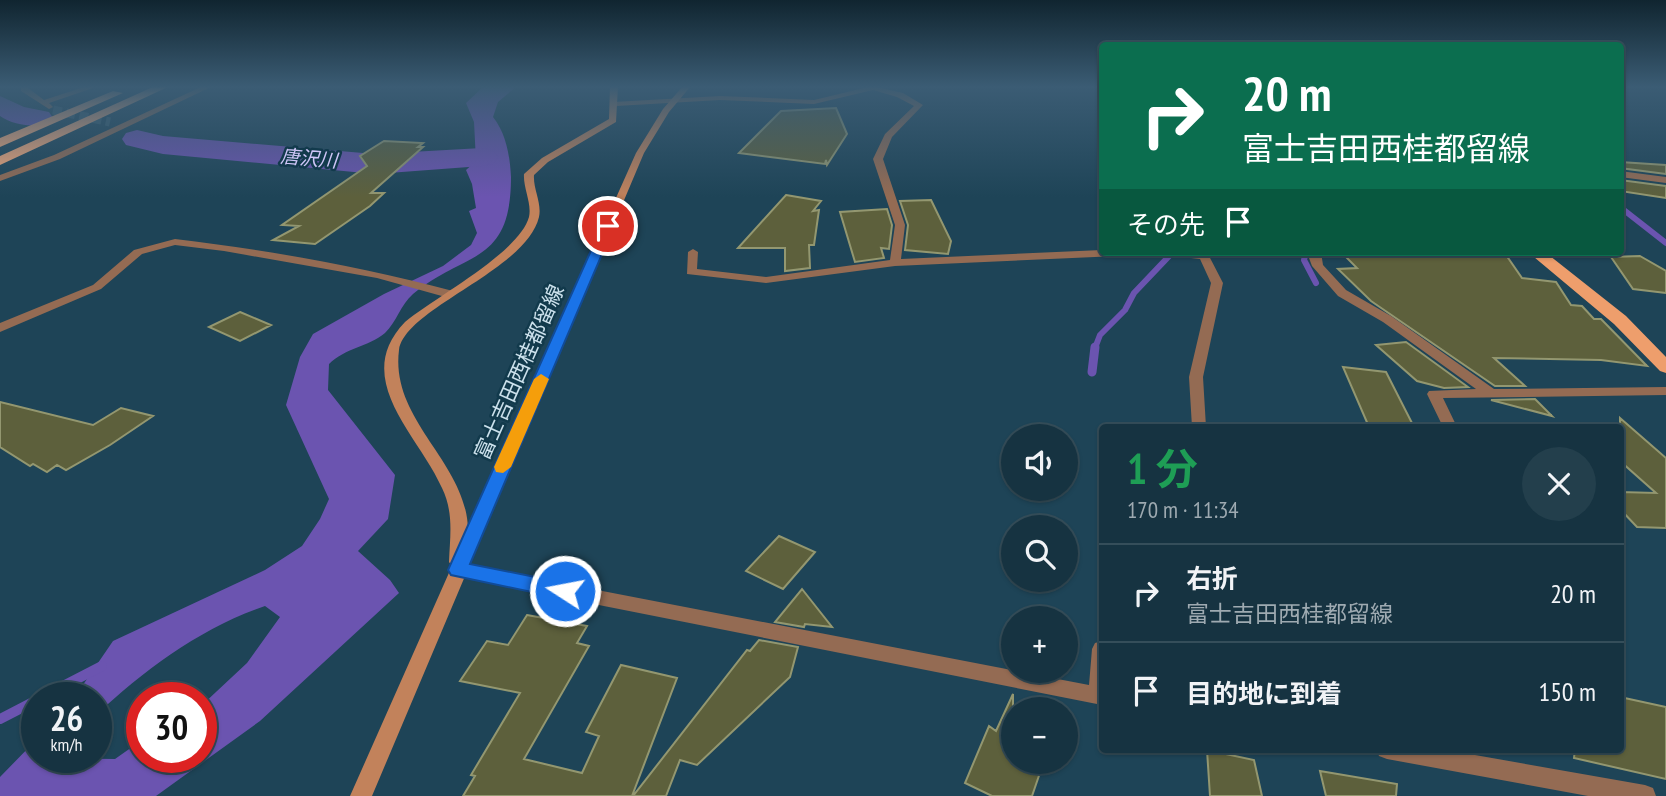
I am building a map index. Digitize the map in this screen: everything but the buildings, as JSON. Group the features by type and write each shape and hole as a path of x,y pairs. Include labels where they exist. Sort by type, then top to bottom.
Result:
{"highway":[{"path":"0,143 47,123"},
{"path":"0,161 83,123"},
{"path":"1541,256 1620,320 1666,368"}],"main road":[{"name":"富士吉田西桂都留線","path":"458,570 459,511 448,484 392,390 391,364 394,343 410,325 449,293 495,263 532,223 536,208 526,187 529,174 545,160 608,123"},
{"name":"富士吉田西桂都留線","path":"360,796 640,153 658,123"}],"street":[{"path":"119,123 126,124"},
{"path":"895,263 900,225 878,159 888,136 901,123"},
{"path":"0,178 57,157 126,124"},
{"path":"1624,175 1666,180"},
{"path":"0,328 97,287 138,252 175,242 378,275 432,291 449,293"},
{"path":"693,252 691,272 766,280 895,263 1099,254"},
{"path":"1199,424 1196,377 1217,283 1204,256"},
{"path":"1315,256 1318,266 1342,293 1387,318 1490,393"},
{"path":"1449,424 1434,394 1666,391"},
{"path":"458,570 1099,696"},
{"path":"1409,753 1646,796"}],"shaded area":[{"path":"474,123 497,123 504,137 511,177 509,205 503,226 494,241 482,252 413,294 385,333 342,354 329,364 328,390 395,475 388,519 358,551 390,580 399,593 260,721 217,752 217,691 247,663 280,617 265,606 219,626 175,651 134,682 126,682 126,689 112,701 112,682 85,682 113,641 265,570 302,546 320,519 329,499 286,405 300,357 313,334 384,294 443,266 471,245 477,233 469,211 476,208 472,184 466,170 476,161"},
{"path":"126,751 126,773 188,773 156,796 0,796 0,777 21,755 21,773 112,773 112,759"}],"waterway":[{"name":"唐沢川","path":"137,139 163,145 375,164 482,157"},
{"path":"1624,210 1666,243"},
{"path":"1095,348 1100,335 1125,310 1134,293 1169,256"},
{"path":"1305,256 1304,260 1316,283"},
{"path":"1092,372 1095,347"},
{"path":"71,682 102,666"},
{"path":"0,719 21,708"}],"slow traffic":[{"path":"503,467 541,379"}],"route":[{"path":"565,591 458,570 608,226"}]}
